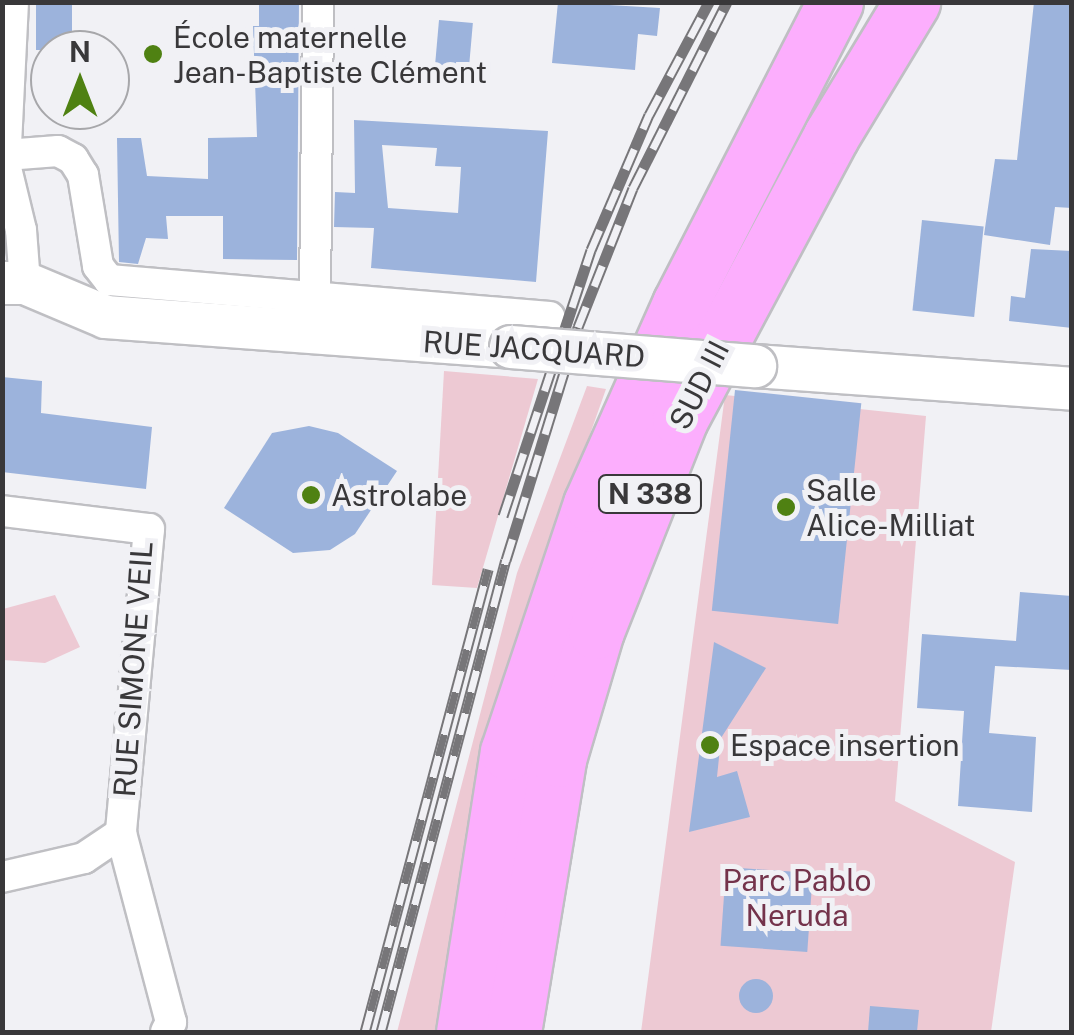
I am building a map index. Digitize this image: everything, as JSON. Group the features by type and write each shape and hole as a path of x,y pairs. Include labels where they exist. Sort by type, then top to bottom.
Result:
{"highway":[{"name":"SUD III","path":"464,1032 508,752 590,504 680,304 835,2"},
{"name":"SUD III","path":"513,1032 558,759 596,631 680,419 831,136 912,2"}],"street":[{"path":"13,2 6,154 14,283"},
{"path":"315,298 318,2"},
{"path":"6,154 58,151 73,159 83,175 98,266 109,280 549,316"},
{"name":"RUE JACQUARD","path":"14,283 106,317 1072,390"},
{"name":"RUE SIMONE VEIL","path":"2,511 149,529 120,833"},
{"path":"2,878 84,858 120,833 171,1022 166,1032"}],"green space":[{"path":"444,371 538,379 477,588 432,585"},
{"path":"587,386 606,389 520,632 472,808 435,1032 397,1032 517,573"},
{"name":"Parc Pablo Neruda","path":"725,395 926,416 895,801 1015,862 991,1032 641,1032"},
{"path":"55,595 80,647 45,663 3,660 3,609"}],"building":[{"path":"36,2 72,2 72,30 36,30"},
{"path":"259,2 299,2 297,260 223,259 223,216 166,216 168,239 146,238 138,264 119,262 117,138 141,138 147,176 208,179 208,138 257,137 253,26 259,26"},
{"path":"558,2 660,8 657,36 638,34 635,70 552,63"},
{"path":"1034,2 1072,2 1072,208 1055,207 1050,245 984,235 995,159 1017,160"},
{"path":"439,20 473,23 467,88 433,85"},
{"path":"354,120 548,131 536,282 371,268 374,228 334,227 335,192 355,193","holes":["382,145 437,148 435,166 461,167 458,213 388,208"]},
{"path":"922,220 984,226 974,317 912,311"},
{"path":"1031,249 1072,251 1072,328 1009,321 1011,296 1025,298"},
{"path":"2,377 42,381 41,413 152,427 146,489 2,472"},
{"name":"Salle Alice-Milliat","path":"735,390 861,403 838,624 712,611"},
{"name":"Astrolabe","path":"309,426 338,433 397,471 355,534 330,550 293,553 224,508 272,433"},
{"path":"1020,592 1072,596 1072,670 995,666 989,733 1036,737 1032,812 958,806 964,711 917,708 922,634 1016,641"},
{"name":"Espace insertion","path":"714,642 766,668 721,738 717,777 737,771 750,817 689,832"},
{"path":"726,867 813,873 807,952 720,946"},
{"path":"756,979 768,984 773,996 768,1008 756,1013 744,1008 739,996 744,984"},
{"path":"870,1006 919,1010 917,1032 868,1032"}],"railway":[{"path":"503,516 591,250 649,115 709,2"},
{"path":"381,1032 506,560 578,327 633,188 727,2"},
{"path":"365,1032 488,569"}],"place":[{"name":"École maternelle Jean-Baptiste Clément","path":"153,54"},
{"name":"Astrolabe","path":"311,495"},
{"name":"Salle Alice-Milliat","path":"786,507"},
{"name":"Espace insertion","path":"710,745"}]}
